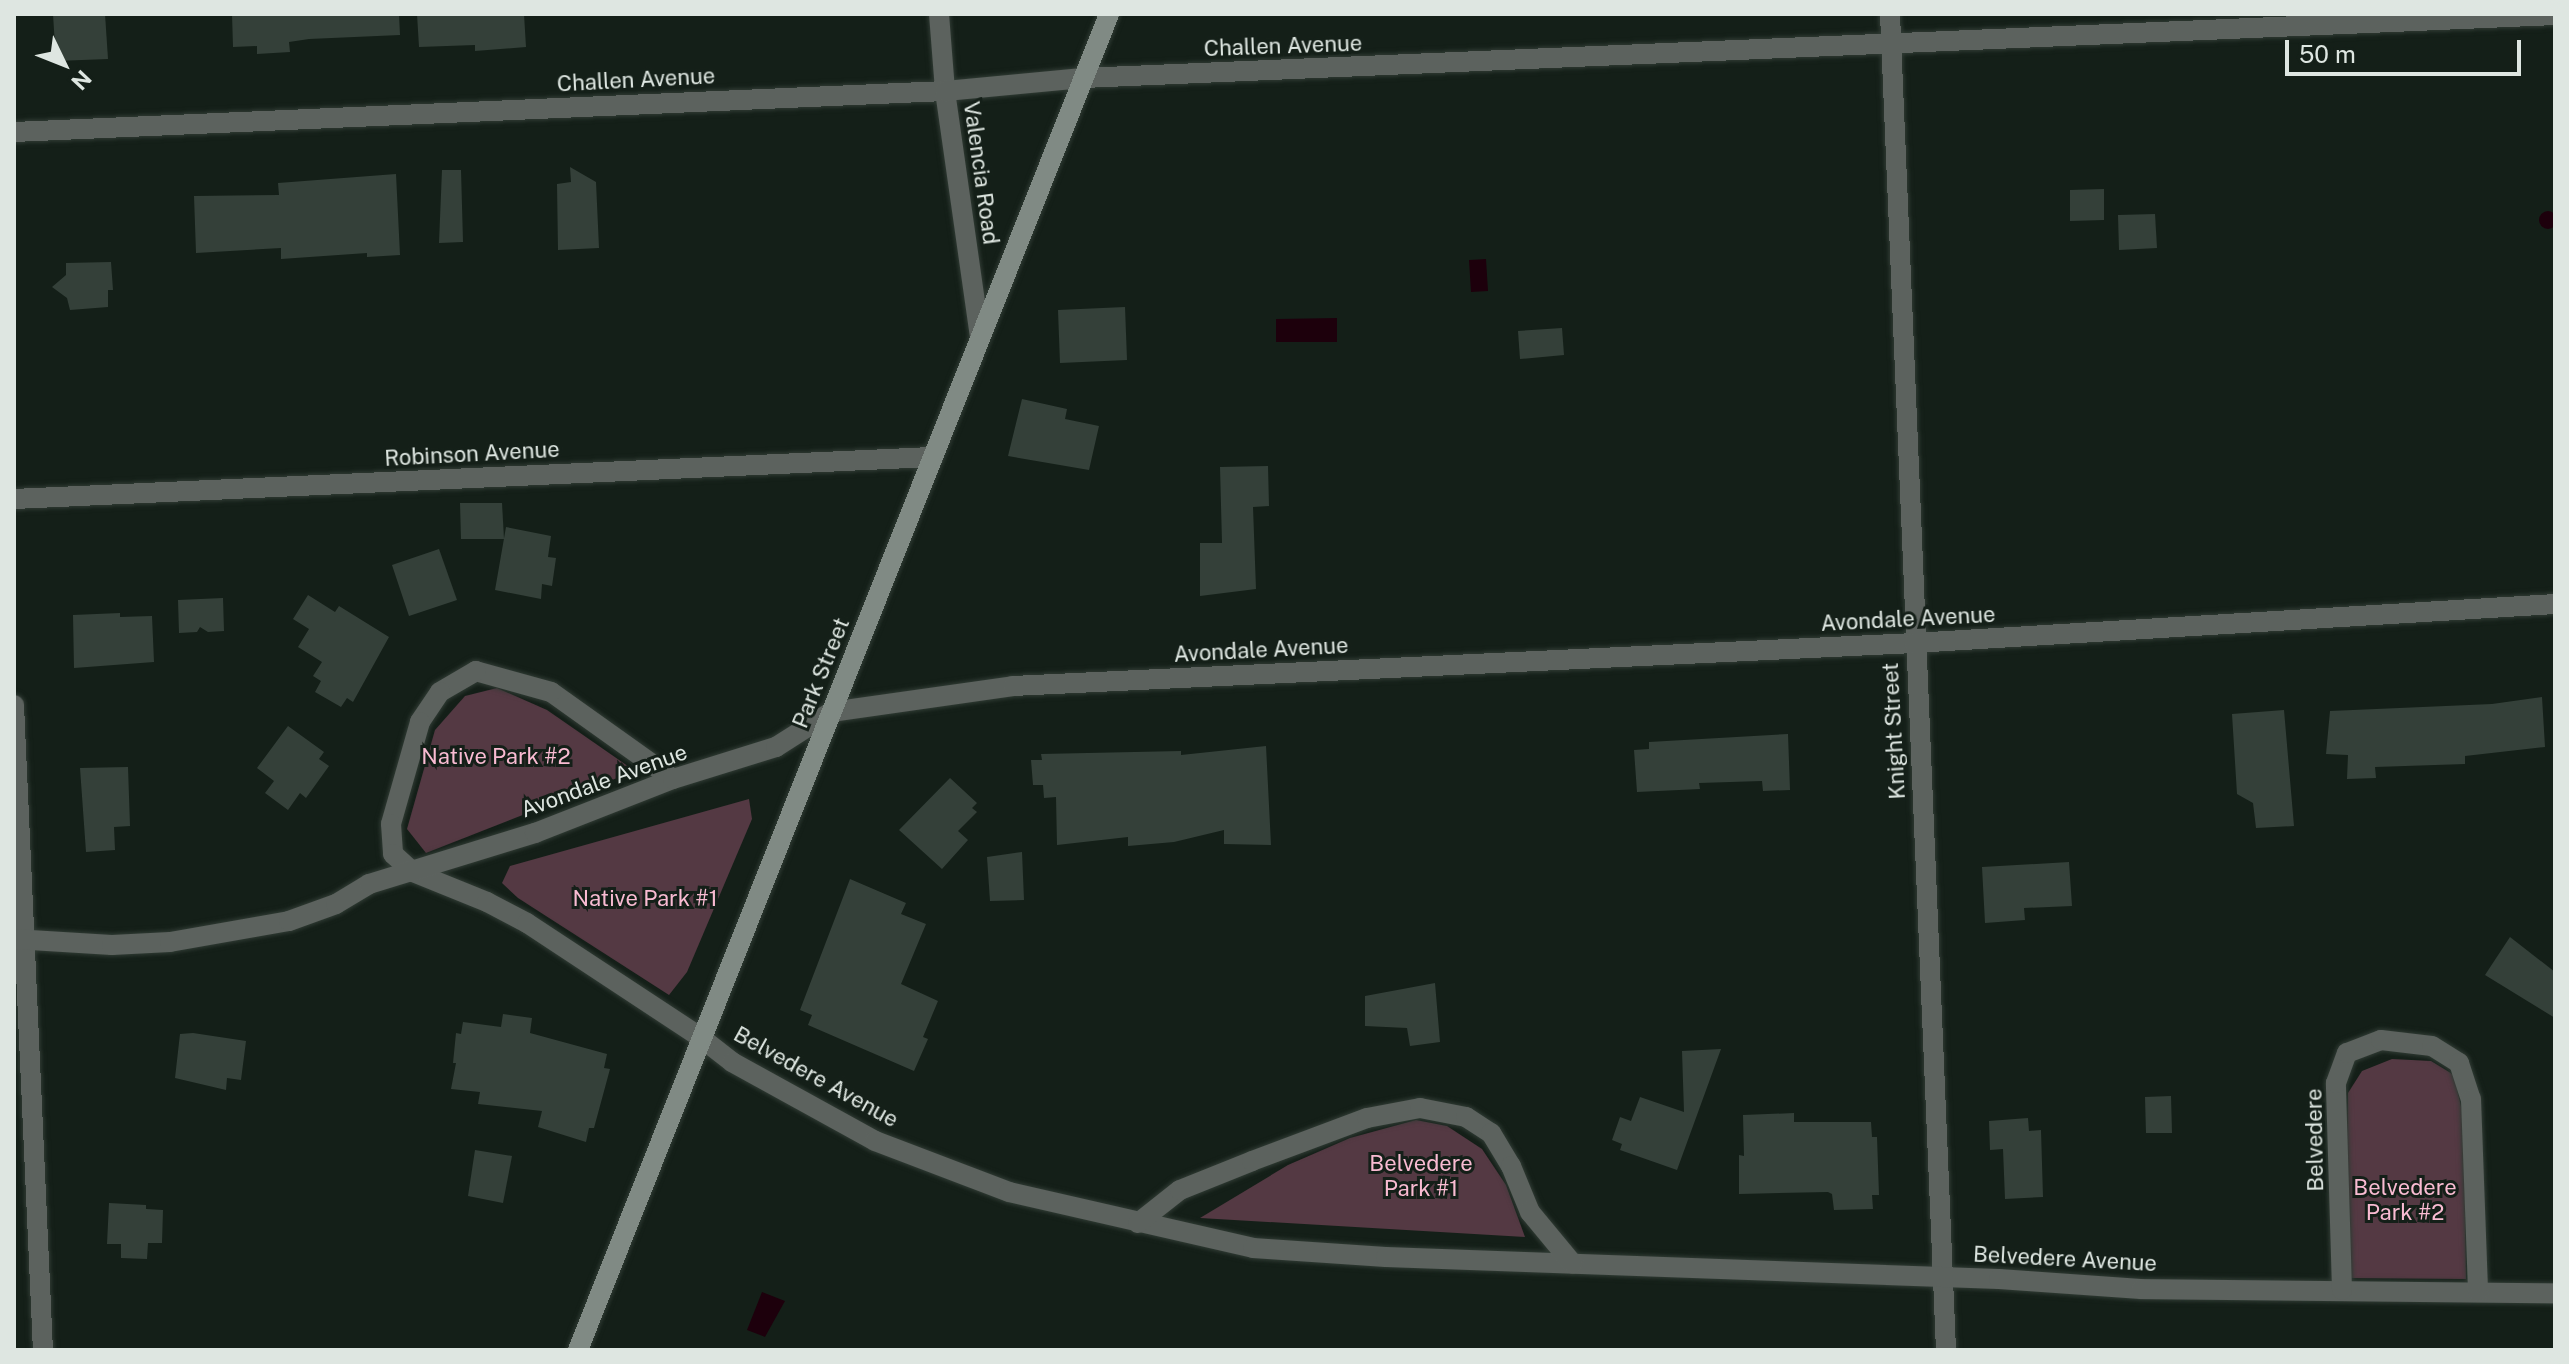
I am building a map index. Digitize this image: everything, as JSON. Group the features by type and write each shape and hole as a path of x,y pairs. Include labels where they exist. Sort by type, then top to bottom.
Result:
{"street":[{"name":"Valencia Road","path":"939,14 945,91 980,338"},
{"name":"Park Street","path":"578,1350 1109,14"},
{"name":"Knight Street","path":"1890,14 1946,1350"},
{"name":"Challen Avenue","path":"14,132 945,91 1083,78 1891,46 2555,15"},
{"name":"Robinson Avenue","path":"14,499 933,457"},
{"name":"Avondale Avenue","path":"20,940 112,945 170,942 241,932 289,921 336,904 369,884 535,833 673,779 776,747 831,712 1013,686 1914,643 2555,604"},
{"path":"413,872 393,854 391,824 420,722 440,692 476,671 551,692 673,779"},
{"path":"14,705 20,940 43,1350"},
{"name":"Belvedere Avenue","path":"413,872 487,902 527,923 700,1037 732,1062 875,1141 1009,1192 1253,1248 1386,1257 1943,1277 2141,1289 2555,1293"},
{"name":"Belvedere","path":"2342,1290 2336,1083 2347,1053 2381,1040 2432,1046 2459,1063 2471,1099 2478,1292"},
{"path":"1138,1223 1180,1190 1238,1166 1367,1118 1420,1108 1466,1117 1491,1133 1511,1166 1530,1212 1573,1264"}],"green space":[{"name":"Native Park #2","path":"497,688 547,710 635,771 426,853 407,829 435,730 465,696"},
{"name":"Native Park #1","path":"749,799 752,819 687,972 669,995 518,898 502,883 510,866"},
{"name":"Belvedere Park #2","path":"2392,1059 2431,1061 2454,1075 2464,1120 2466,1279 2344,1278 2348,1093 2362,1071"},
{"name":"Belvedere Park #1","path":"1416,1120 1447,1126 1482,1149 1506,1185 1525,1237 1200,1218 1288,1165 1350,1138"}],"shaded area":[{"path":"2548,211 2557,220 2548,229 2539,220"},
{"path":"1486,259 1488,291 1471,292 1469,260"},
{"path":"1337,318 1337,342 1276,342 1276,319"},
{"path":"762,1292 785,1301 765,1337 747,1330"}],"building":[{"path":"53,14 105,14 108,59 56,61"},
{"path":"232,14 399,14 400,35 309,39 289,42 290,52 257,54 257,46 233,47"},
{"path":"417,14 524,14 526,47 475,51 475,45 419,47"},
{"path":"570,167 596,182 599,248 558,250 557,184 571,182"},
{"path":"442,170 461,170 463,242 439,243"},
{"path":"396,174 400,255 367,257 367,253 281,259 281,248 196,253 194,196 279,195 278,183"},
{"path":"2104,189 2104,220 2070,221 2070,190"},
{"path":"2155,214 2157,248 2119,250 2118,215"},
{"path":"111,262 113,290 108,290 108,307 70,310 67,298 52,287 66,275 66,263"},
{"path":"1125,307 1127,360 1060,363 1058,310"},
{"path":"1562,328 1564,355 1520,359 1518,331"},
{"path":"1022,399 1067,409 1065,419 1099,426 1089,470 1008,456"},
{"path":"1268,466 1269,506 1253,507 1256,589 1200,596 1200,543 1222,543 1220,467"},
{"path":"460,503 502,503 504,539 461,539"},
{"path":"506,527 551,536 548,557 556,558 552,586 542,584 541,599 495,590"},
{"path":"439,549 457,600 409,616 392,565"},
{"path":"308,595 335,612 339,606 389,637 353,702 347,698 341,707 315,692 321,681 313,676 322,662 298,647 309,629 293,619"},
{"path":"223,598 224,631 208,632 200,627 197,632 179,633 178,600"},
{"path":"120,613 120,617 152,616 154,662 74,668 73,615"},
{"path":"2542,697 2545,747 2465,756 2465,764 2375,767 2376,778 2347,779 2348,755 2326,754 2330,711 2492,704"},
{"path":"2284,710 2294,826 2256,828 2253,803 2237,794 2232,714"},
{"path":"288,726 324,752 319,759 329,766 306,798 300,793 288,810 265,793 274,781 257,768"},
{"path":"1788,734 1790,790 1763,791 1762,781 1699,783 1700,789 1637,792 1634,750 1649,749 1649,742"},
{"path":"1266,746 1271,845 1224,844 1224,830 1174,842 1128,846 1128,837 1057,845 1056,797 1044,798 1043,785 1033,785 1031,760 1042,760 1041,754 1181,751 1181,755"},
{"path":"128,767 130,826 114,827 115,850 86,852 80,768"},
{"path":"950,778 977,803 972,808 977,812 958,831 968,840 942,869 899,830"},
{"path":"1022,852 1024,900 990,901 987,857"},
{"path":"2069,862 2072,906 2024,908 2025,920 1985,923 1982,867"},
{"path":"850,879 906,903 901,914 926,924 901,984 938,1001 923,1037 928,1039 914,1071 808,1025 812,1015 800,1010"},
{"path":"2510,937 2555,972 2555,1018 2485,975"},
{"path":"1435,983 1440,1042 1410,1046 1407,1028 1365,1026 1365,996"},
{"path":"503,1014 532,1018 530,1033 607,1054 604,1068 610,1069 594,1128 589,1128 586,1142 538,1127 542,1111 478,1104 480,1092 451,1089 456,1063 453,1063 456,1033 461,1034 463,1022 501,1027"},
{"path":"180,1034 246,1041 241,1080 227,1078 226,1090 175,1078"},
{"path":"1721,1049 1677,1170 1620,1150 1622,1144 1612,1140 1620,1117 1631,1121 1640,1097 1684,1112 1682,1051"},
{"path":"2171,1096 2172,1133 2146,1133 2145,1097"},
{"path":"1794,1113 1794,1122 1871,1122 1872,1137 1877,1137 1879,1195 1872,1195 1873,1209 1834,1210 1832,1194 1828,1192 1739,1194 1739,1155 1744,1156 1743,1115"},
{"path":"2028,1118 2029,1131 2041,1130 2043,1197 2005,1199 2003,1149 1990,1150 1989,1121"},
{"path":"475,1150 512,1156 503,1203 468,1196"},
{"path":"109,1203 146,1205 146,1209 163,1210 162,1243 148,1243 147,1259 121,1258 121,1244 107,1244"}]}
